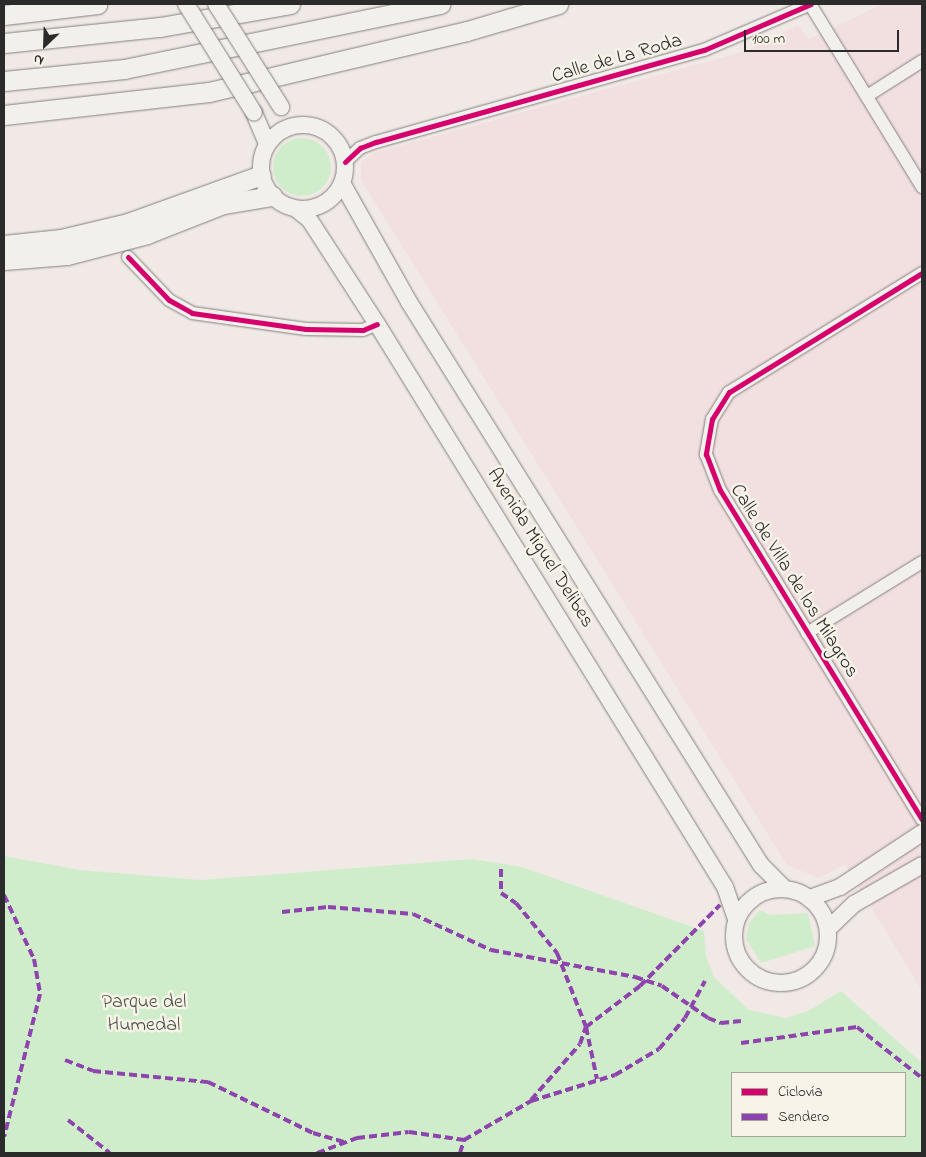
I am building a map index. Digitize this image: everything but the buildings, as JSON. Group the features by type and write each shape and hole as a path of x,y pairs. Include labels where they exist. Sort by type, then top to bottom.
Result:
{"highway":[{"path":"4,15 98,4"},
{"path":"4,42 160,28 290,4"},
{"path":"4,81 124,69 440,4"},
{"path":"4,115 74,110 210,92 467,31 558,4"},
{"path":"4,103 98,97 307,70"},
{"path":"4,122 58,118 74,110"},
{"path":"4,245 61,240 128,223 261,175"},
{"path":"4,260 67,255 147,234 223,204 272,196"}],"main road":[{"path":"186,4 254,113 267,143 261,175 272,196 296,208 328,201 342,183 345,162 338,144 325,130 300,124 281,107 216,4"},
{"path":"267,143 281,130 300,124"},
{"name":"Avenida Miguel Delibes","path":"342,183 409,302 756,857 784,888"},
{"name":"Avenida Miguel Delibes","path":"296,208 309,219 376,324 725,887 736,919"},
{"path":"810,898 840,887 922,833"},
{"path":"828,929 854,904 922,865"},
{"path":"784,888 810,898 828,929 828,945 812,972 799,980 776,983 754,975 742,964 734,942 736,919 755,896 784,888"}],"street":[{"path":"810,4 922,188"},
{"name":"Calle de La Roda","path":"345,162 360,148 376,142 704,50 810,4"},
{"path":"867,96 922,61"},
{"path":"128,257 169,300 192,313 306,328 363,330 376,324"},
{"name":"Calle de Villa de los Milagros","path":"922,273 729,392 706,435 710,472 922,819"},
{"path":"807,633 922,562"}],"shaded area":[{"path":"883,4 922,4 922,991 845,864 819,878 787,865 361,180 361,163 374,153 746,51 798,25 809,39"}],"green space":[{"path":"296,138 308,138 323,146 331,161 331,173 323,188 308,196 296,196 281,188 273,173 273,161 281,146"},
{"name":"Parque del Humedal","path":"4,856 80,870 201,880 471,859 522,867 704,931 706,956 714,977 749,1010 786,1018 808,1011 841,991 922,1063 922,1153 4,1153"},
{"path":"760,910 770,915 808,913 815,946 761,963 746,939 749,923"}],"marked path":[{"path":"501,869 501,893 516,903 557,953 586,1027 597,1079"},
{"path":"4,895 34,959 40,994 4,1137"},
{"path":"531,1100 580,1044 586,1027 640,986 720,905"},
{"path":"282,912 328,907 413,914 491,950 635,977 662,986 708,1018 721,1023 741,1021"},
{"path":"460,1153 464,1140 531,1101 615,1075 659,1049 685,1018 705,981"},
{"path":"741,1043 857,1027 922,1078"},
{"path":"65,1060 93,1071 208,1082 313,1133 344,1142"},
{"path":"68,1120 110,1153"},
{"path":"317,1153 357,1138 409,1132 464,1140"}],"cycle path":[{"path":"345,162 360,148 376,142 704,50 811,4"},
{"path":"128,257 169,300 192,313 306,329 363,330 377,324"},
{"path":"922,273 729,392 712,419 706,454 720,490 922,819"}]}
